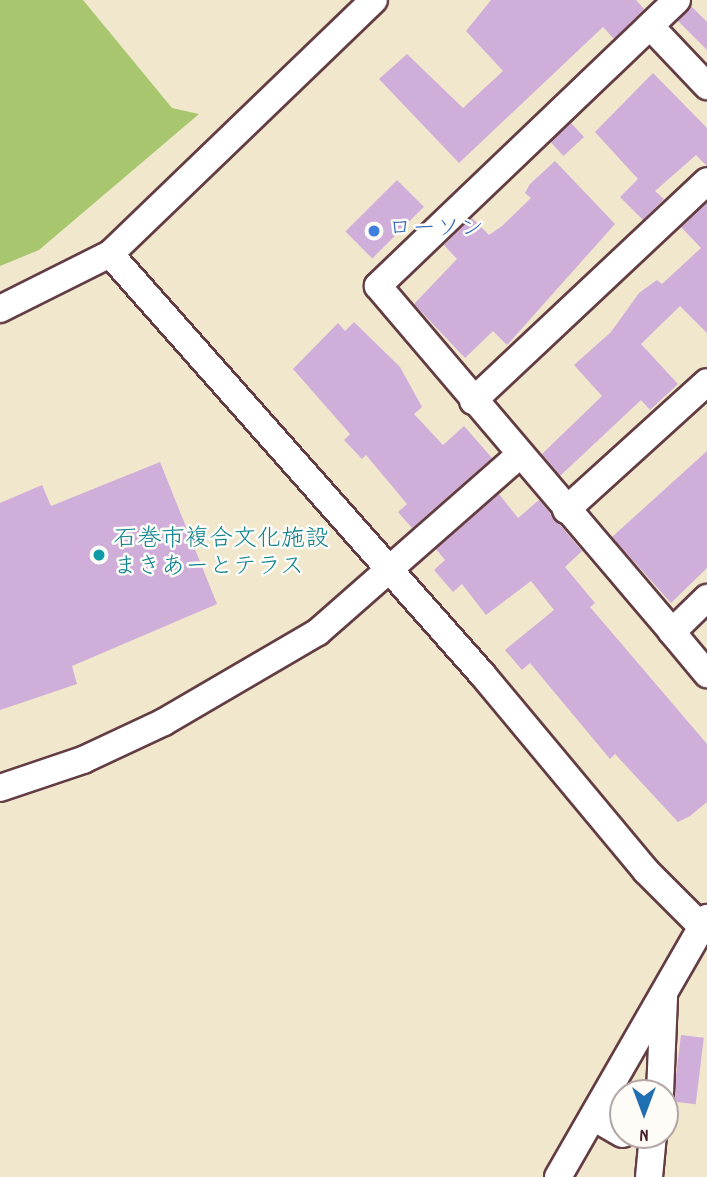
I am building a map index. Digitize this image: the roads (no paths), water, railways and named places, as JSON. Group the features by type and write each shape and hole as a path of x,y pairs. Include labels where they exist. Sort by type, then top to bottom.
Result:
{"street":[{"path":"0,309 110,254 374,0"},
{"path":"677,0 377,286 518,456 707,674"},
{"path":"650,26 707,86"},
{"path":"473,401 707,181"},
{"path":"110,254 391,573 646,871 705,922 558,1177"},
{"path":"566,510 707,382"},
{"path":"0,788 83,760 245,678 318,632 391,573 518,456"},
{"path":"672,632 707,598"},
{"path":"661,1079 664,995"},
{"path":"593,1117 609,1126"},
{"path":"649,1177 651,1149"}],"place":[{"name":"ローソン","path":"374,231"},
{"name":"石巻市複合文化施設 まきあーとテラス","path":"99,555"}]}
